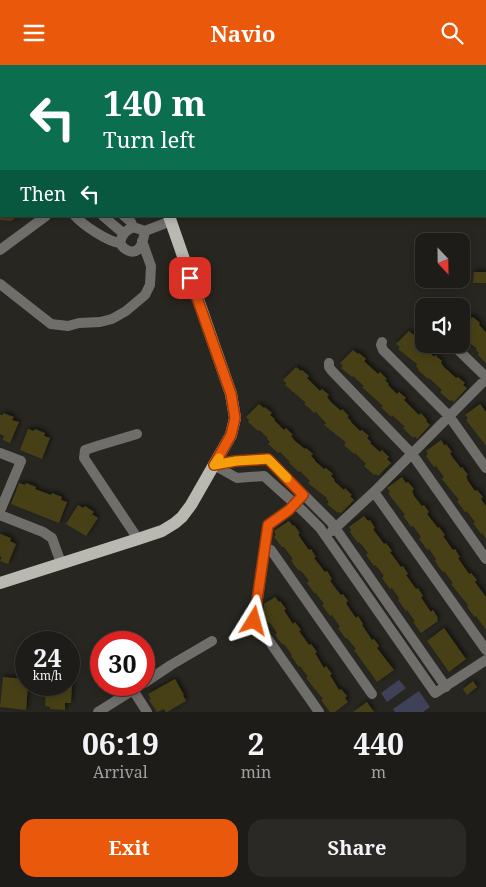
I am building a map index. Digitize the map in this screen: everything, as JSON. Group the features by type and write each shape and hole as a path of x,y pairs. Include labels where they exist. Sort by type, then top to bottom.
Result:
{"main road":[{"path":"0,583 162,531 182,517 191,505 231,435 235,418 231,394 170,219"}],"street":[{"path":"0,250 45,217"},
{"path":"76,217 113,242 122,238 126,231 134,227"},
{"path":"104,217 122,238 124,249 129,252 138,249 143,236 170,219"},
{"path":"0,284 51,325 68,326 112,319 126,311 145,295 150,285 151,266 143,236 125,217"},
{"path":"382,342 383,350 449,416 486,468"},
{"path":"323,532 374,492 486,378 461,353"},
{"path":"329,363 332,371 412,454 486,559"},
{"path":"137,434 85,450 84,458 138,539"},
{"path":"0,453 21,461 0,513 52,538 60,563"},
{"path":"214,465 236,461 268,459 332,524 446,687"},
{"path":"214,465 237,478 264,477 303,511 323,532 435,693 486,660"},
{"path":"374,492 486,650"},
{"path":"303,495 289,510 268,525 254,621 319,712"},
{"path":"265,549 271,550 372,694"},
{"path":"155,676 212,641"},
{"path":"98,712 123,696"},
{"path":"141,696 147,712"}],"shaded area":[{"path":"399,680 406,688 387,702 381,693"},
{"path":"419,691 430,707 423,712 395,712 393,709"}],"building":[{"path":"0,217 17,217 11,221 0,220"},
{"path":"474,272 486,272 486,283 473,283"},
{"path":"470,316 480,323 479,325 486,332 486,363 478,355 477,349 470,343"},
{"path":"409,331 415,334 415,353 430,353 434,357 435,355 442,361 441,363 444,367 465,383 463,385 467,388 454,402 450,401 440,392 442,390 418,370 417,364 398,349 400,347 396,344"},
{"path":"353,350 366,359 364,361 378,374 380,372 387,379 385,380 388,385 397,394 399,392 406,398 404,400 427,420 430,425 417,439 414,436 413,438 403,428 405,427 381,407 383,406 362,387 364,386 341,368 343,366 340,363"},
{"path":"296,367 309,376 307,378 320,391 322,389 329,395 327,397 331,402 349,416 347,417 360,431 362,430 369,436 367,438 370,443 389,457 387,459 391,463 378,476 374,475 364,466 366,464 344,445 346,443 343,440 324,425 326,423 316,412 314,413 304,404 306,403 285,385 286,383 283,380"},
{"path":"259,404 272,413 270,415 274,420 284,430 286,428 293,435 291,436 295,441 313,454 311,456 315,461 333,474 331,476 334,481 352,495 350,496 354,500 341,513 338,513 327,504 329,502 327,498 308,483 310,481 300,471 289,463 280,452 278,453 268,444 270,442 268,438 248,422 249,420 246,417"},
{"path":"480,404 486,412 486,446 466,420 468,418 465,415"},
{"path":"3,413 14,417 12,420 19,422 10,443 3,440 4,436 0,434 0,415 3,415"},
{"path":"28,429 34,431 35,429 45,433 44,436 50,438 42,459 20,450"},
{"path":"441,440 445,446 446,444 452,452 450,453 453,458 468,475 466,476 468,481 475,491 477,490 483,497 481,499 486,506 486,539 442,479 444,477 426,456 428,454 426,451"},
{"path":"402,477 414,489 412,491 414,496 429,512 427,514 445,535 443,536 453,550 455,549 460,557 458,558 469,574 471,573 477,580 475,582 486,597 486,630 470,611 468,605 451,584 453,583 438,566 435,561 436,559 429,549 427,550 419,539 421,537 413,526 411,527 403,516 405,515 388,493 390,492 387,488"},
{"path":"19,483 25,485 26,483 36,487 35,489 51,495 52,493 62,497 61,500 67,502 59,523 11,504"},
{"path":"78,505 83,508 85,506 94,512 92,514 98,518 86,536 66,524"},
{"path":"364,516 368,521 370,520 375,528 373,529 392,551 390,552 401,567 403,566 408,574 406,575 423,596 421,597 424,602 431,612 433,610 438,618 438,621 421,633 392,588 390,589 382,578 384,576 366,555 368,553 350,532 349,527"},
{"path":"289,521 300,533 298,534 309,550 311,549 316,557 314,558 325,572 327,571 333,585 341,595 343,594 348,601 346,603 349,608 356,618 358,616 372,640 374,639 379,646 377,648 394,670 377,682 354,650 356,649 338,628 340,627 332,615 330,616 322,605 324,604 307,583 309,581 294,565 291,560 293,559 274,537 276,535 274,531"},
{"path":"0,534 11,538 10,541 16,544 8,564 0,561 2,557 0,556"},
{"path":"275,597 286,609 284,610 293,624 295,622 301,630 299,631 309,645 311,644 317,652 315,653 324,668 326,666 332,674 330,675 339,690 341,689 347,696 345,698 348,702 335,712 330,712 321,700 323,699 306,678 308,677 284,644 278,639 275,634 277,633 263,616 264,604"},
{"path":"444,628 466,659 449,672 427,641"},
{"path":"3,677 15,678 15,696 27,696 26,710 0,707"},
{"path":"175,679 186,701 167,712 164,709 157,712 149,700 151,699 149,696 155,696 155,690"},
{"path":"473,681 477,687 467,695 463,689"},
{"path":"45,696 71,696 71,703 65,703 65,710 50,709 50,707 45,706"},
{"path":"367,702 374,712 353,712"}],"slow traffic":[{"path":"219,458 214,465 236,461 268,459 287,478"}],"route":[{"path":"190,278 231,394 235,418 231,435 214,465 236,461 268,459 303,495 289,510 268,525 254,621"}]}
